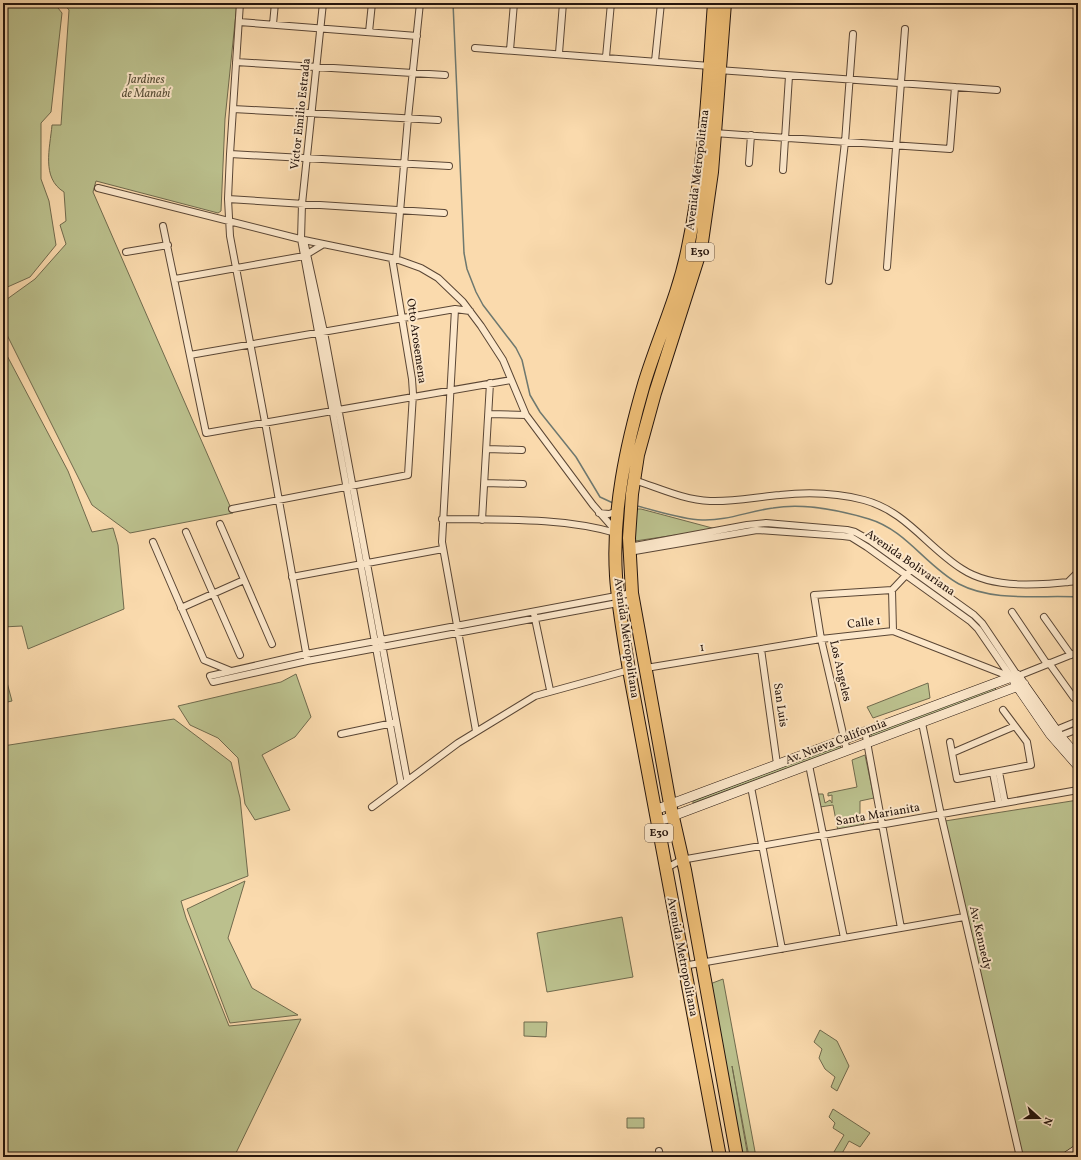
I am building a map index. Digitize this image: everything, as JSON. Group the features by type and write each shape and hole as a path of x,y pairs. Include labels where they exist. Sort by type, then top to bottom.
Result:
{"highway":[{"name":"Avenida Metropolitana","path":"714,3 709,65 710,132 688,248 676,294 674,316 637,409 620,492 616,532 618,599 629,670 720,1157"},
{"name":"E30","path":"710,132 720,72 725,3"},
{"name":"E30","path":"674,316 656,392 638,455 630,510 629,550 633,597 681,860"},
{"name":"Avenida Metropolitana","path":"681,860 685,870 737,1157"}],"street":[{"path":"240,3 232,109 228,199 229,222 236,268 307,658"},
{"path":"273,24 275,3"},
{"name":"Víctor Emilio Estrada","path":"323,3 302,204 302,240 322,332 393,723"},
{"path":"369,32 372,3"},
{"name":"Otto Arosemena","path":"350,486 408,475 412,379 394,259 420,3"},
{"path":"510,50 514,3"},
{"path":"559,53 563,3"},
{"path":"606,57 611,3"},
{"path":"655,61 660,3"},
{"path":"239,22 417,36"},
{"path":"887,267 905,29"},
{"path":"829,281 845,142 853,34"},
{"path":"475,48 709,65 720,72 997,90"},
{"path":"236,62 445,75"},
{"path":"783,170 789,76"},
{"path":"710,132 950,149 954,87"},
{"path":"232,109 438,120"},
{"path":"749,163 751,135"},
{"path":"230,154 449,166"},
{"path":"98,188 302,240 394,259 421,268 438,278 470,311 495,347 526,415 599,513 616,532"},
{"path":"228,199 444,213"},
{"path":"163,226 206,433 451,389 511,380"},
{"path":"175,279 306,255 322,244"},
{"path":"126,252 168,245"},
{"path":"190,355 455,309 470,311"},
{"path":"455,309 442,519 443,549 457,633 476,731"},
{"path":"482,520 490,383"},
{"path":"489,414 526,415"},
{"path":"487,449 522,450"},
{"path":"634,480 686,497 710,501 795,494 829,494 857,498 879,505 901,517 955,564 975,576 990,580 1016,583 1078,581"},
{"path":"485,483 523,484"},
{"path":"232,509 350,486"},
{"path":"599,513 609,514 618,510"},
{"path":"442,519 566,524 616,532"},
{"path":"220,524 272,644"},
{"name":"Avenida Bolivariana","path":"629,550 747,525 779,524 855,532 911,569 978,619 1021,686 1078,766"},
{"name":"Avenida Bolivariana","path":"629,550 746,531 771,529 851,538 906,574 974,624 1015,676"},
{"path":"186,532 240,655"},
{"path":"153,542 204,660 232,671"},
{"path":"292,577 443,549"},
{"path":"893,631 892,590 911,569"},
{"path":"1068,582 1078,572"},
{"path":"181,608 244,580"},
{"name":"Los Angeles","path":"847,751 822,639 814,595 892,590"},
{"path":"307,658 213,682 210,676 378,644 456,625 534,611 633,597"},
{"path":"378,644 457,633 535,618 618,599"},
{"path":"534,611 550,690"},
{"path":"1012,612 1048,664 1074,698"},
{"path":"1044,616 1071,655"},
{"name":"Calle 1","path":"761,649 822,639 893,631 1015,676"},
{"name":"1","path":"646,668 761,649"},
{"name":"San Luis","path":"761,649 777,764"},
{"path":"1015,676 1078,652"},
{"path":"372,807 407,779 476,731 530,698 550,690 629,670"},
{"name":"Av. Nueva California","path":"656,816 777,764 1015,676"},
{"name":"Av. Nueva California","path":"671,810 751,787 1021,686"},
{"path":"950,742 957,779 996,773 1031,765 1027,742 1003,710"},
{"path":"1055,735 1078,721"},
{"path":"393,723 407,779"},
{"path":"341,734 393,723"},
{"path":"393,723 401,784"},
{"name":"Av. Kennedy","path":"922,723 964,917 1020,1157"},
{"path":"952,752 1015,726"},
{"path":"1055,735 1078,729"},
{"path":"865,732 901,928"},
{"name":"Avenida Bolivariana","path":"1055,735 1078,757"},
{"path":"809,765 844,938"},
{"path":"996,773 1002,804"},
{"path":"751,787 782,949"},
{"name":"Santa Marianita","path":"665,869 681,860 1078,790"},
{"path":"684,966 964,917"},
{"path":"1069,1156 1078,1149"}],"green space":[{"path":"3,3 54,3 62,13 51,112 41,123 41,179 49,201 56,245 30,277 3,289"},
{"name":"Jardines de Manabí","path":"63,3 237,3 225,119 221,211 218,213 96,181 93,192 233,513 130,533 92,505 3,327 3,302 35,279 66,244 60,225 66,221 64,192 52,179 49,162 52,125 61,125 69,10"},
{"path":"3,348 68,471 92,532 113,528 118,545 124,609 28,649 22,626 3,627"},
{"path":"635,509 641,509 716,529 635,541"},
{"path":"296,674 311,717 295,737 262,755 290,810 255,820 245,804 238,758 218,738 190,725 178,706 281,682"},
{"path":"3,675 5,675 12,701 3,703"},
{"path":"928,683 930,698 873,718 867,707"},
{"path":"995,687 996,690 871,737 871,734"},
{"path":"174,719 231,762 240,798 248,876 181,901 186,918 229,1026 301,1019 234,1157 3,1157 3,746"},
{"path":"840,745 841,748 693,803 693,801"},
{"path":"865,755 874,798 860,801 860,821 863,821 864,827 838,831 833,805 820,807 817,794 823,794 825,803 830,800 832,803 832,795 828,796 828,793 857,787 852,760"},
{"path":"1078,800 1078,1144 1060,1157 1021,1157 945,821"},
{"path":"245,881 228,938 252,988 298,1015 230,1023 187,909"},
{"path":"622,917 633,977 547,992 537,933"},
{"path":"723,979 756,1157 749,1157 732,1066 748,1157 741,1157 710,984"},
{"path":"524,1022 547,1022 546,1037 524,1036"},
{"path":"820,1030 837,1041 849,1066 837,1091 831,1087 835,1077 825,1069 819,1058 822,1049 814,1042"},
{"path":"833,1109 870,1133 860,1147 849,1141 840,1157 831,1157 844,1135 833,1128 835,1123 829,1117"},
{"path":"627,1118 644,1118 644,1128 627,1128"}],"waterway":[{"path":"453,3 464,253 467,269 483,305 516,348 522,360 530,395 540,412 576,457 600,497 613,503"},
{"path":"637,506 677,516 702,520 720,519 764,509 797,506 834,510 882,524 894,531 936,568 959,584 972,590 1017,596 1078,597"}]}
